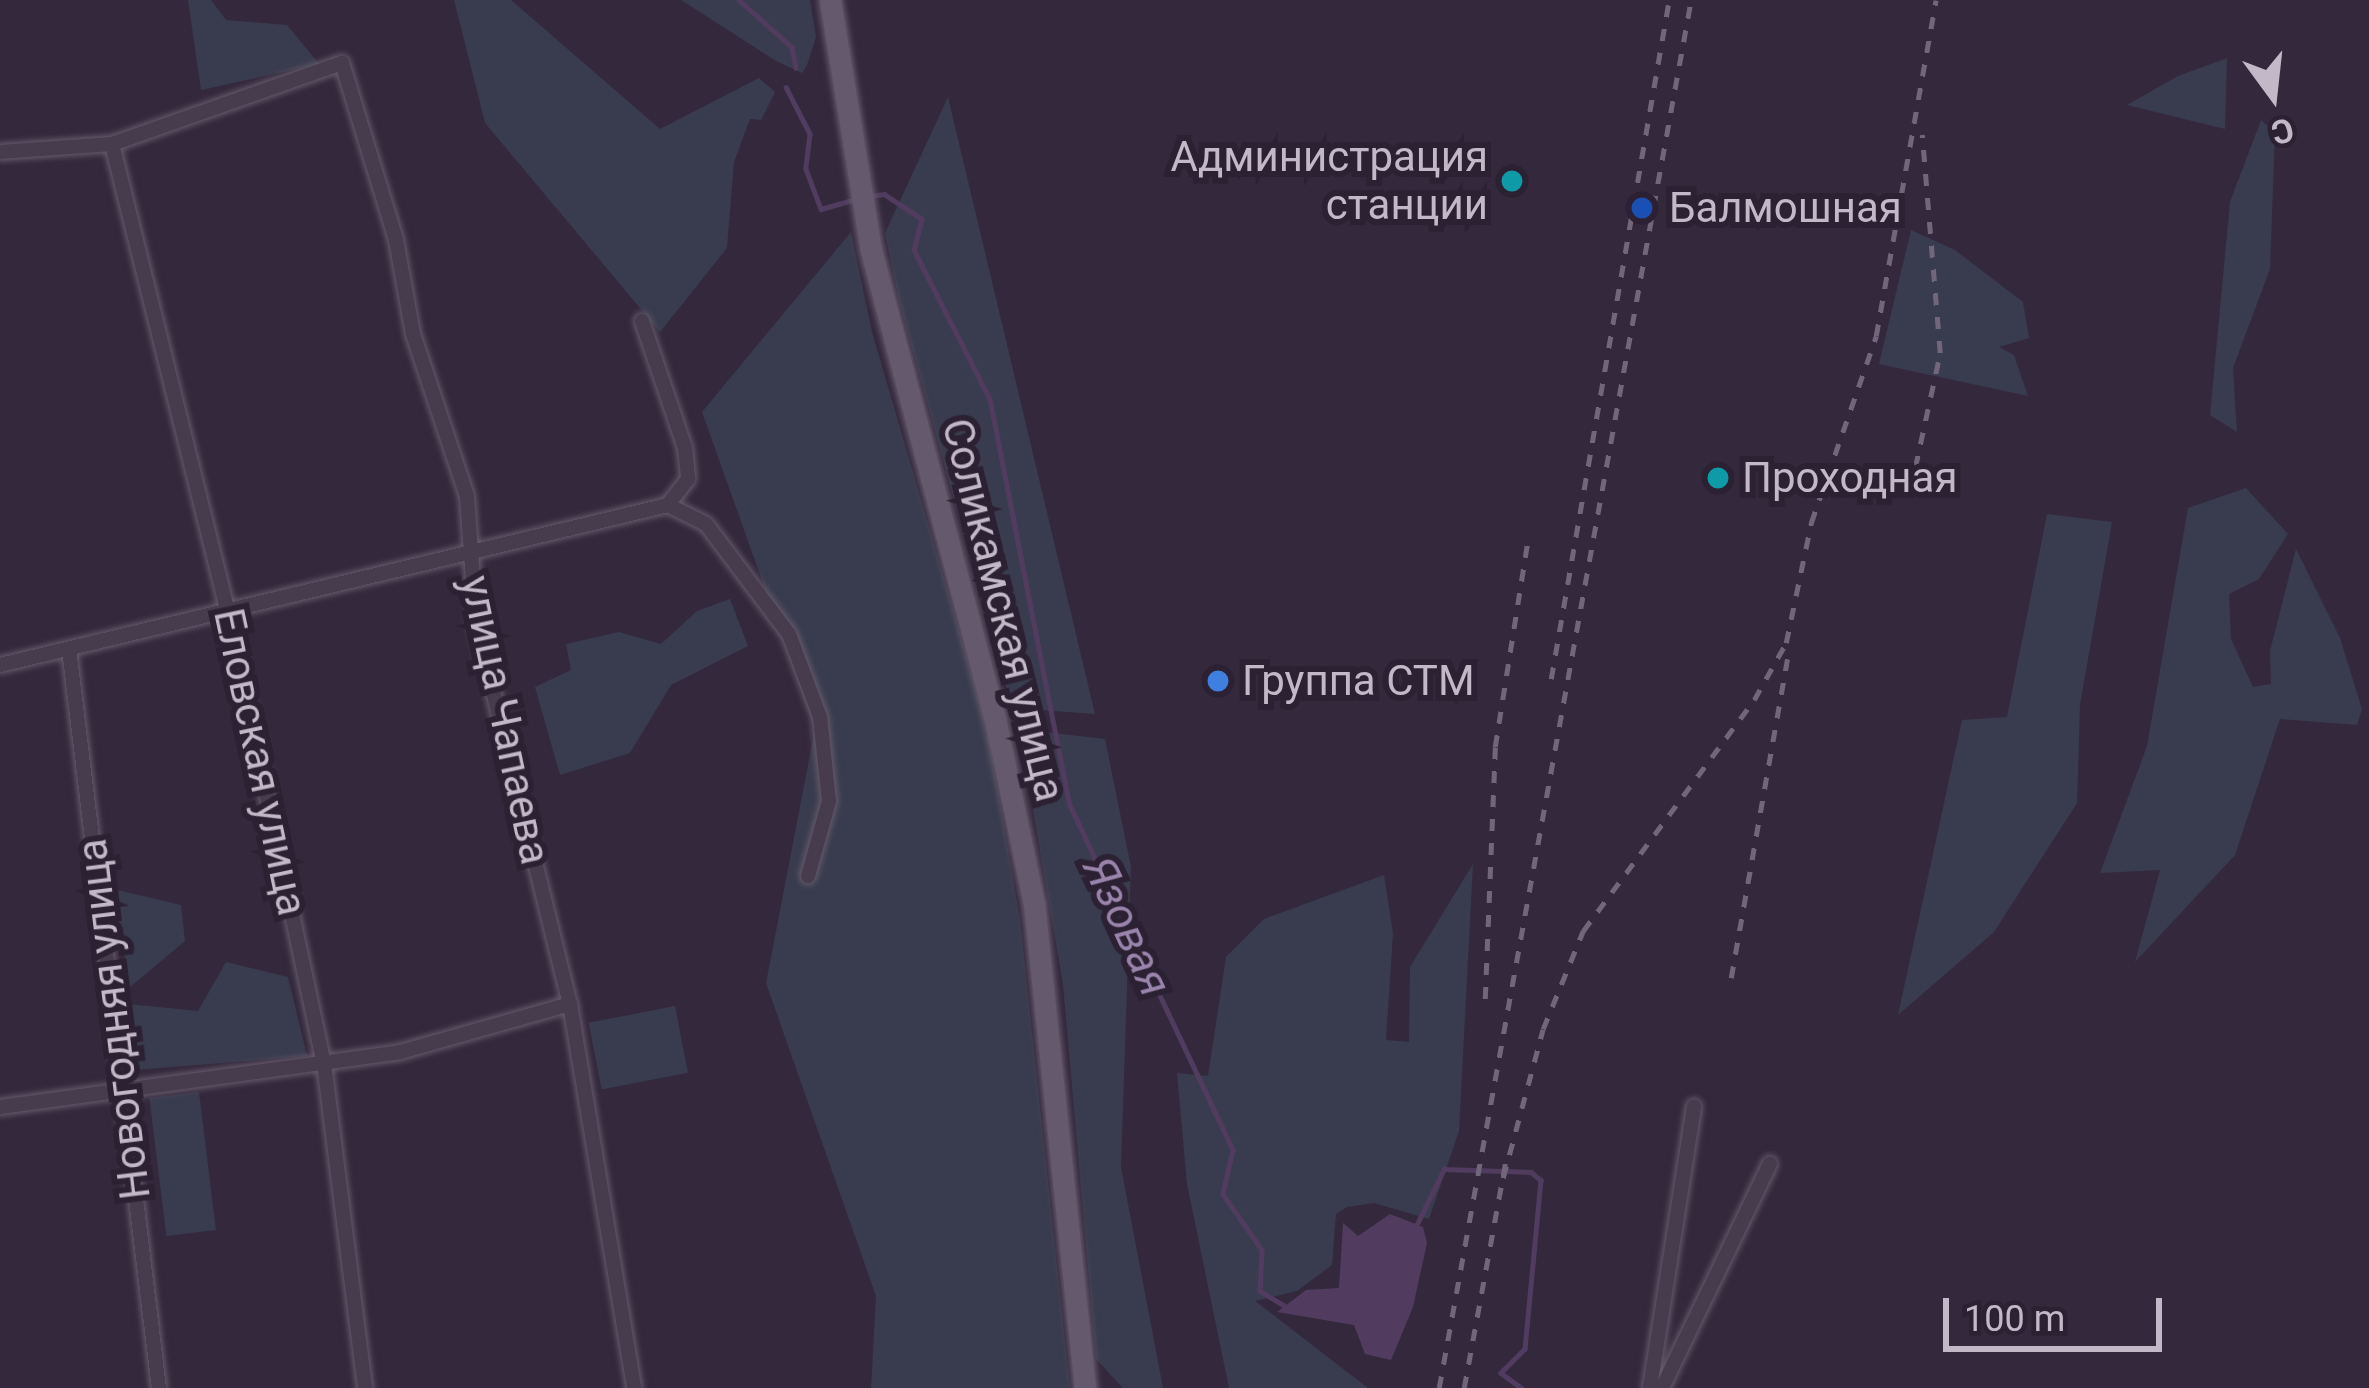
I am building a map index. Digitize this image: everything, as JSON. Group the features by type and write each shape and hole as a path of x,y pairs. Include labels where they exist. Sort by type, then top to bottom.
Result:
{"main road":[{"name":"Соликамская улица","path":"830,0 872,250 994,714 1034,902 1085,1388"}],"street":[{"name":"улица Чапаева","path":"112,144 342,63 397,240 413,334 467,496 476,622 570,1004 634,1388"},
{"path":"0,152 112,144"},
{"name":"Еловская улица","path":"112,144 227,608 325,1063 365,1388"},
{"path":"642,321 685,448 688,479 668,505"},
{"path":"0,664 668,505 706,524 789,634 820,717 829,801 808,876"},
{"name":"Новогодняя улица","path":"70,649 159,1388"},
{"path":"0,1107 400,1052 570,1004"},
{"path":"1650,1388 1694,1106"},
{"path":"1662,1388 1770,1164"}],"shaded area":[{"path":"188,0 211,0 226,20 287,25 319,64 201,90"},
{"path":"454,0 511,0 660,129 759,78 775,92 761,120 750,119 734,162 727,248 660,332 485,123"},
{"path":"681,0 810,0 816,37 807,65 802,73 776,61"},
{"path":"2227,58 2225,129 2127,105 2178,76"},
{"path":"948,97 1095,714 1012,708 899,301 885,233"},
{"path":"2261,120 2275,133 2270,269 2233,368 2237,432 2210,415 2230,202"},
{"path":"1911,230 1955,250 2023,302 2029,338 1999,347 2014,355 2028,396 1879,364"},
{"path":"851,232 872,332 987,726 1020,920 1070,1388 871,1388 876,1296 766,983 815,729 702,412"},
{"path":"2246,488 2288,534 2259,579 2229,594 2231,639 2253,687 2271,684 2270,651 2296,549 2340,638 2362,709 2357,725 2280,719 2235,855 2135,962 2160,870 2100,873 2147,746 2188,508"},
{"path":"2047,514 2112,522 2080,705 2077,803 1994,932 1898,1015 1962,720 2007,717"},
{"path":"730,599 748,646 671,685 630,753 560,775 535,687 571,670 566,644 619,632 661,644 697,611"},
{"path":"1019,729 1105,739 1131,867 1121,1167 1163,1388 1123,1388 1096,1359 1063,984"},
{"path":"1473,864 1459,1131 1429,1219 1374,1203 1347,1207 1336,1214 1332,1265 1297,1291 1255,1301 1368,1388 1229,1388 1187,1184 1177,1073 1208,1076 1226,957 1264,919 1384,875 1393,933 1386,1040 1409,1042 1410,967"},
{"path":"113,889 181,905 185,941 130,987"},
{"path":"226,962 288,977 307,1056 135,1070 128,1004 198,1011"},
{"path":"675,1006 688,1073 602,1090 589,1023"},
{"path":"199,1092 216,1230 166,1236 149,1098"},
{"path":"1390,1214 1423,1227 1427,1243 1413,1307 1391,1360 1365,1354 1354,1325 1277,1312 1306,1290 1339,1288 1343,1223 1358,1236"}],"waterway":[{"name":"Язовая","path":"739,0 792,47 796,68"},
{"name":"Язовая","path":"786,87 810,134 806,169 821,209 853,200"},
{"name":"Язовая","path":"870,196 884,194 922,219 914,250 990,399 1070,805 1233,1150 1223,1194 1262,1250 1260,1291 1285,1306"},
{"path":"1416,1226 1444,1169 1531,1172 1541,1180 1525,1349 1501,1373 1522,1388"}],"railway":[{"path":"1551,679 1669,0"},
{"path":"1439,1388 1691,0"},
{"path":"1503,1178 1543,1029 1583,931 1754,700 1786,643 1811,523 1876,336 1936,0"},
{"path":"1910,491 1940,353 1922,135"},
{"path":"1485,999 1495,747 1527,544"},
{"path":"1731,978 1787,659"},
{"path":"1464,1388 1505,1164"}],"place":[{"name":"Администрация станции","path":"1512,181"},
{"name":"Балмошная","path":"1642,208"},
{"name":"Проходная","path":"1718,478"},
{"name":"Группа СТМ","path":"1218,681"}]}
